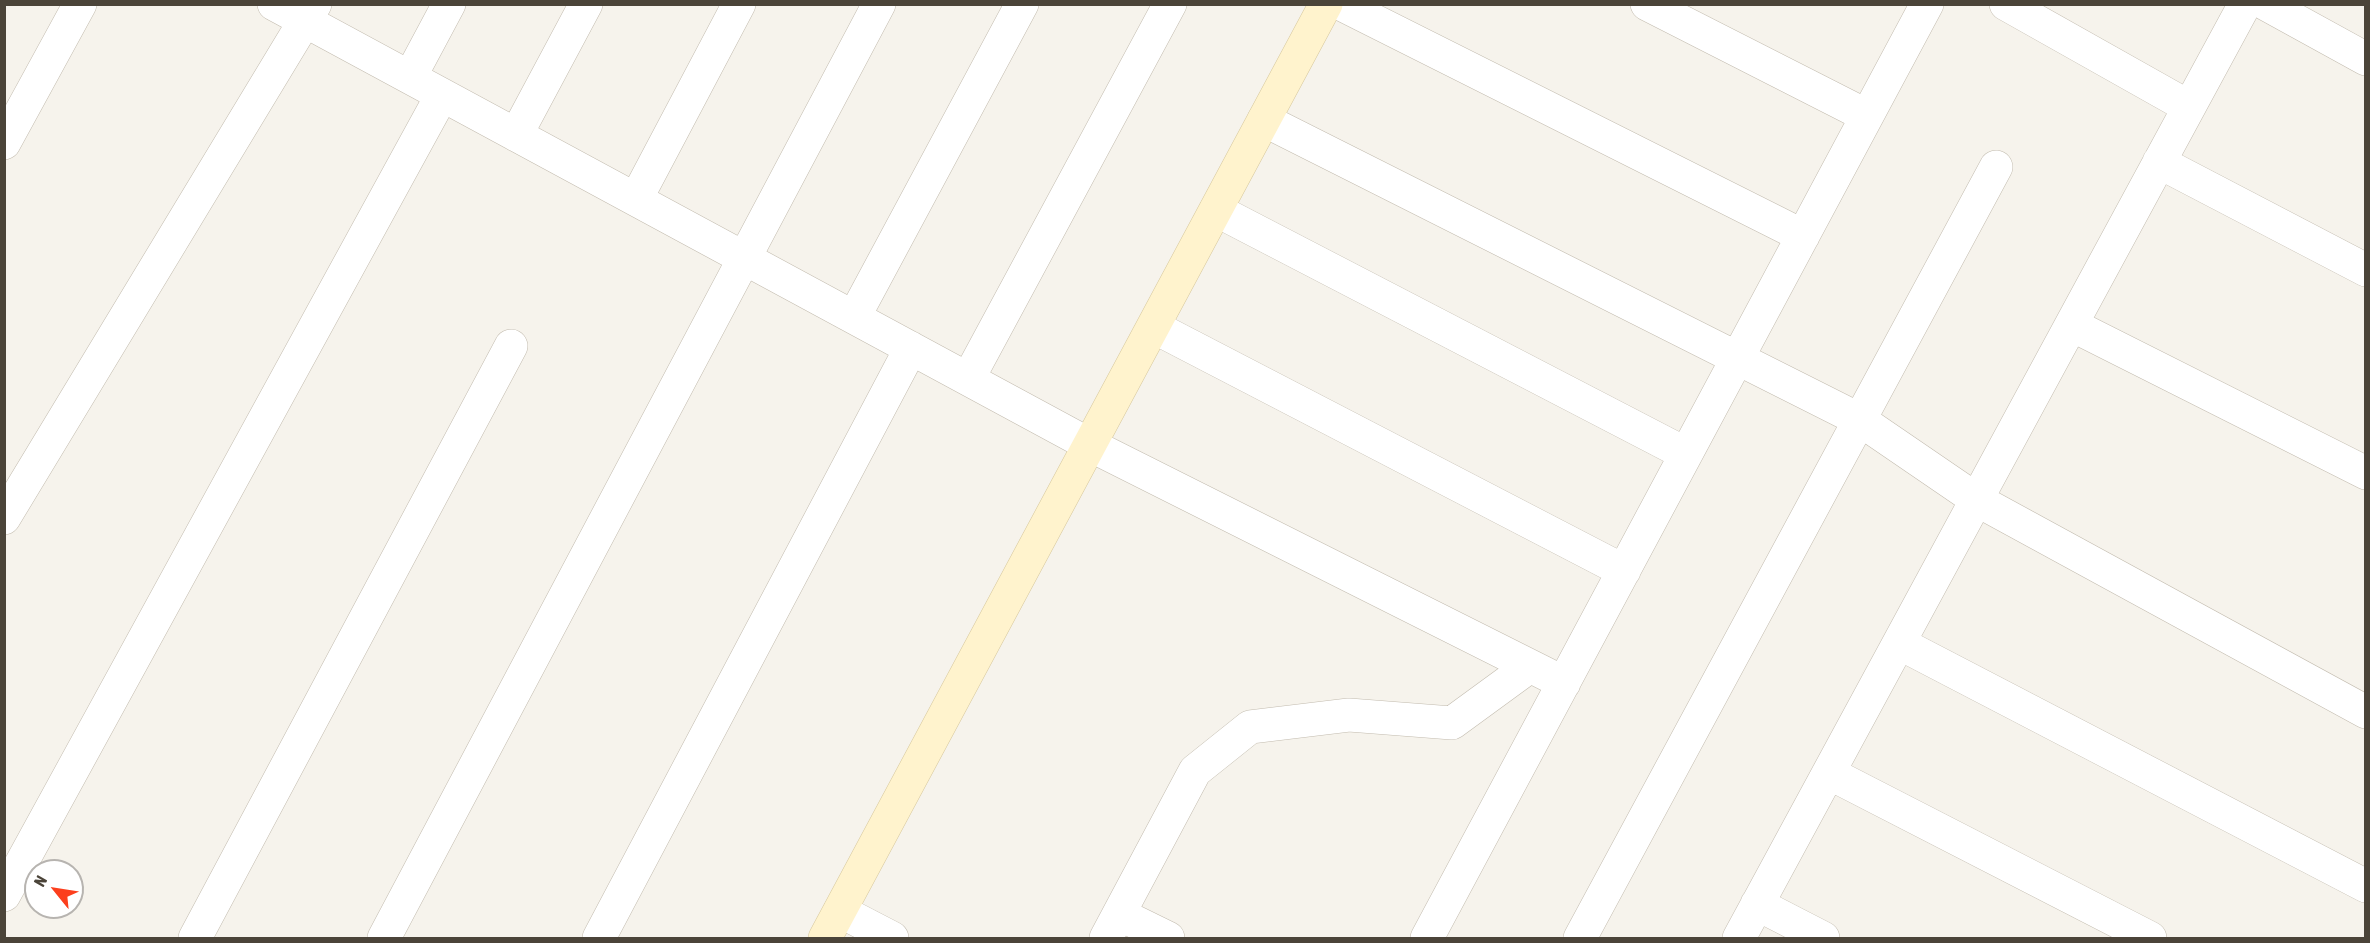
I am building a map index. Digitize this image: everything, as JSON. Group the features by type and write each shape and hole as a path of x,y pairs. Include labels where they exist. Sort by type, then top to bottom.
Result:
{"street":[{"path":"4,142 80,4"},
{"path":"274,4 311,13 442,95 1090,445 1564,683"},
{"path":"410,77 449,4"},
{"path":"516,135 586,4"},
{"path":"636,199 739,4"},
{"path":"384,939 879,4"},
{"path":"854,317 1022,4"},
{"path":"968,379 1170,4"},
{"path":"892,939 833,925 1326,4"},
{"path":"1341,4 1803,236"},
{"path":"1647,4 1867,116"},
{"path":"2006,4 2189,107"},
{"path":"1739,939 2245,4"},
{"path":"2266,4 2366,59"},
{"path":"1427,939 1867,116 1923,6"},
{"path":"4,518 311,13"},
{"path":"4,895 442,95"},
{"path":"1264,120 1860,420 1977,500 2366,712"},
{"path":"2159,162 2366,270"},
{"path":"1580,939 1996,167"},
{"path":"1216,210 1686,454"},
{"path":"2072,325 2366,473"},
{"path":"1154,327 1624,571"},
{"path":"195,939 511,346"},
{"path":"599,939 911,348"},
{"path":"1899,643 2366,886"},
{"path":"1168,939 1112,926 1195,771 1250,726 1349,716 1452,723 1530,666"},
{"path":"1829,773 2150,939"},
{"path":"1758,904 1823,939"}]}
